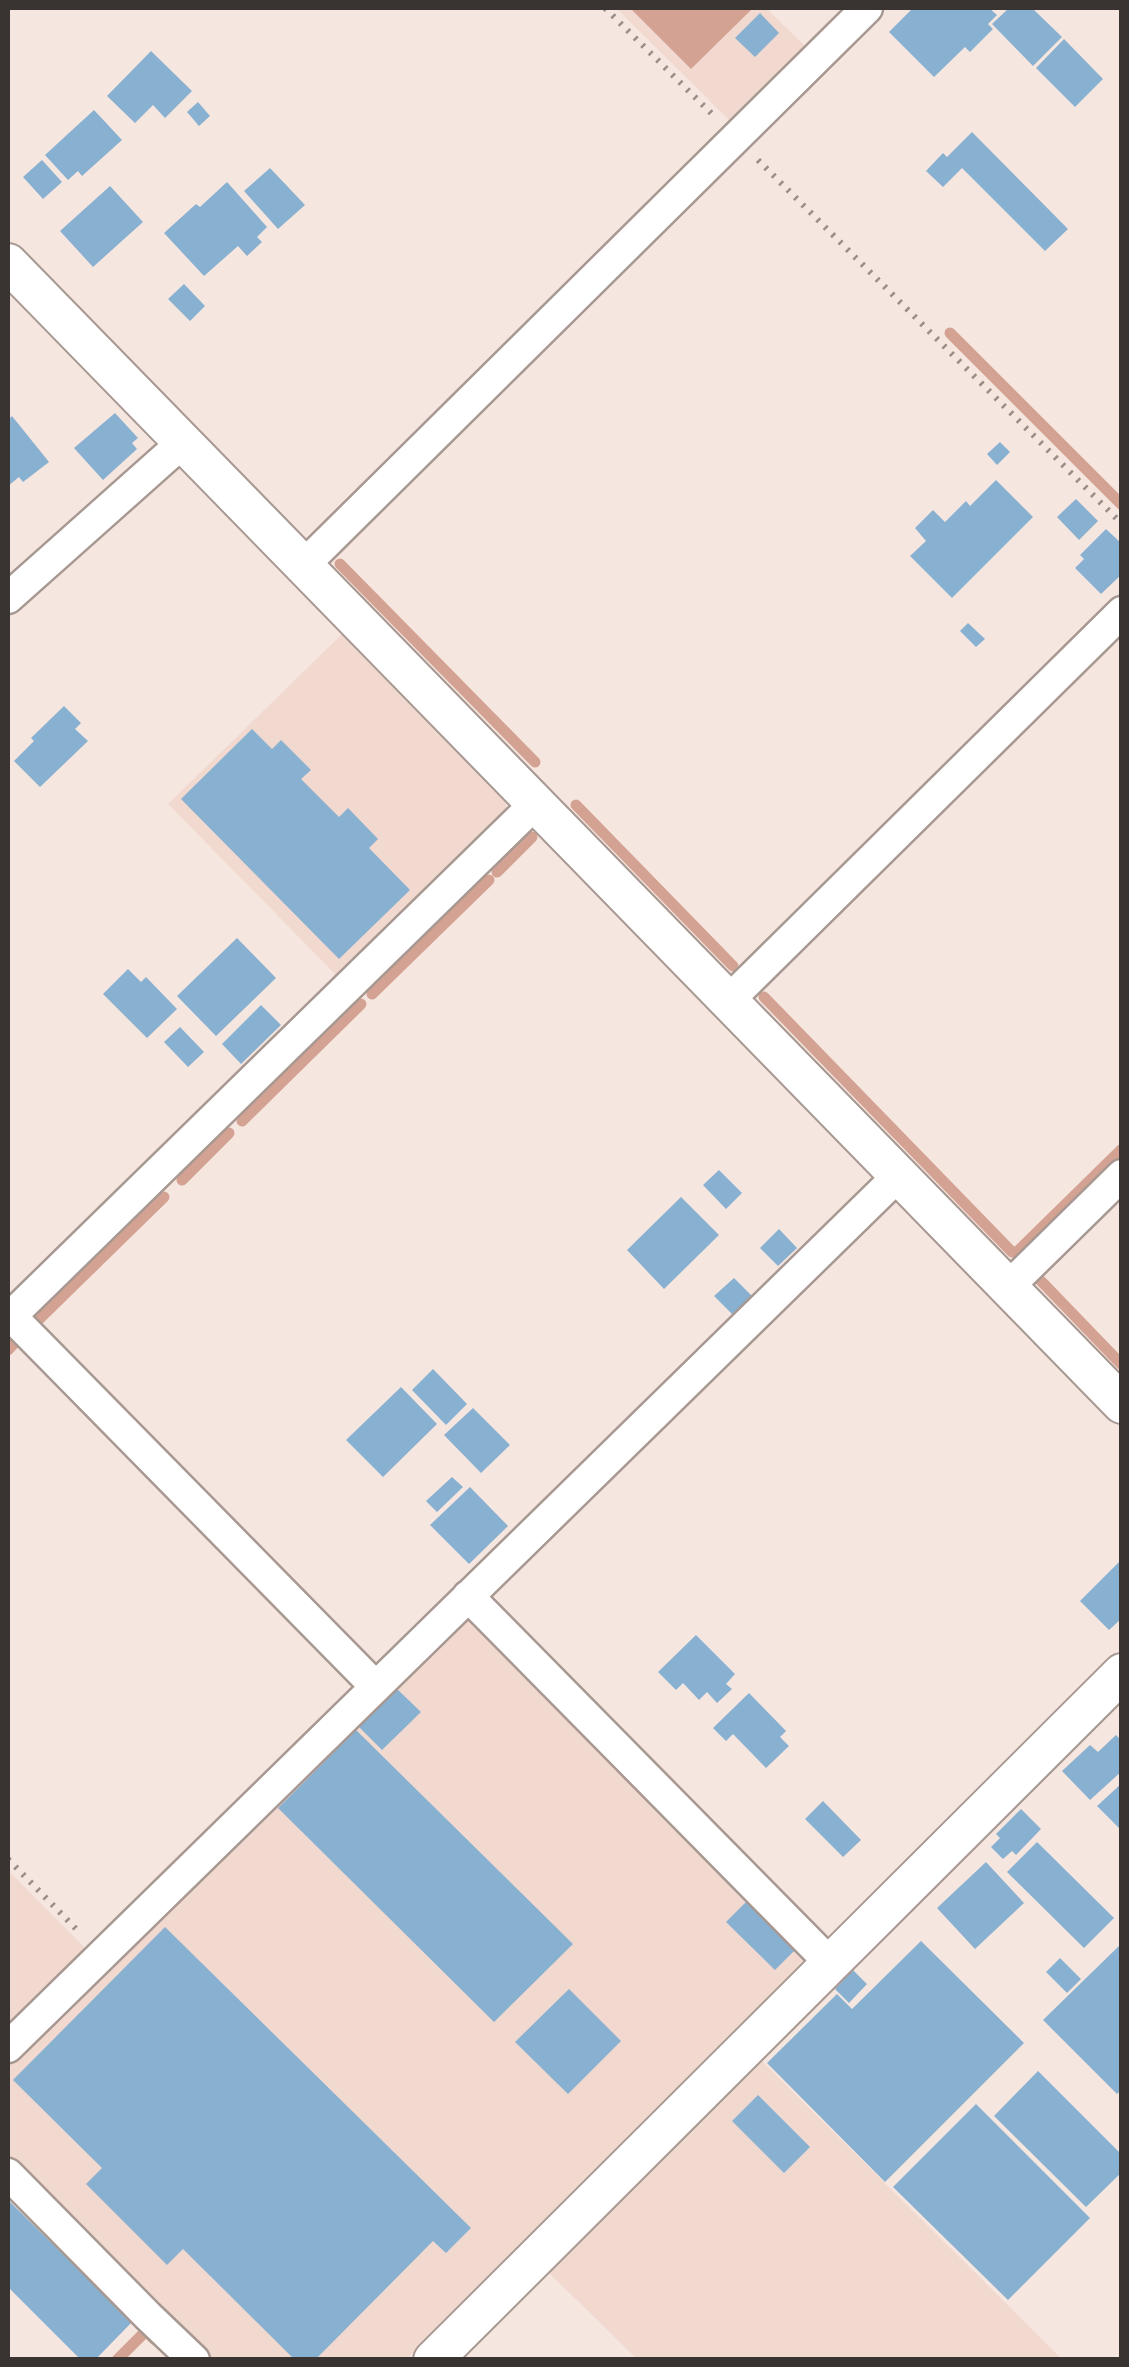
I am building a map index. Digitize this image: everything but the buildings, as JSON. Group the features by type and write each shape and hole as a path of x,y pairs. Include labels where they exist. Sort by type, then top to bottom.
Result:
{"street":[{"path":"303,566 866,8"},
{"path":"8,263 1122,1404"},
{"path":"8,598 182,443"},
{"path":"729,1000 1122,612"},
{"path":"376,1686 9,1316 537,802"},
{"path":"8,2047 899,1175"},
{"path":"1008,1287 1122,1176"},
{"path":"468,1596 830,1964"},
{"path":"433,2360 1122,1673"},
{"path":"8,2174 194,2360"}],"path":[{"path":"605,8 1122,524"},
{"path":"8,1858 102,1954"}],"shaded area":[{"path":"616,8 766,8 807,48 732,123"},
{"path":"630,8 753,8 691,69"},
{"path":"343,633 506,799 506,814 338,977 168,804"},
{"path":"464,1619 476,1620 804,1952 803,1963 407,2359 210,2359 8,2158 8,2065"},
{"path":"8,1870 87,1950 8,2028"},
{"path":"761,2060 1062,2359 637,2359 548,2272"}],"waterway":[{"path":"950,333 1122,505"},
{"path":"340,564 535,762"},
{"path":"576,805 733,966"},
{"path":"497,872 532,837"},
{"path":"372,994 489,880"},
{"path":"764,997 1012,1252"},
{"path":"242,1121 361,1004"},
{"path":"182,1180 229,1133"},
{"path":"1016,1253 1122,1149"},
{"path":"32,1326 164,1197"},
{"path":"1041,1281 1122,1365"},
{"path":"8,1350 20,1337"},
{"path":"117,2360 146,2331 154,2339"}]}
